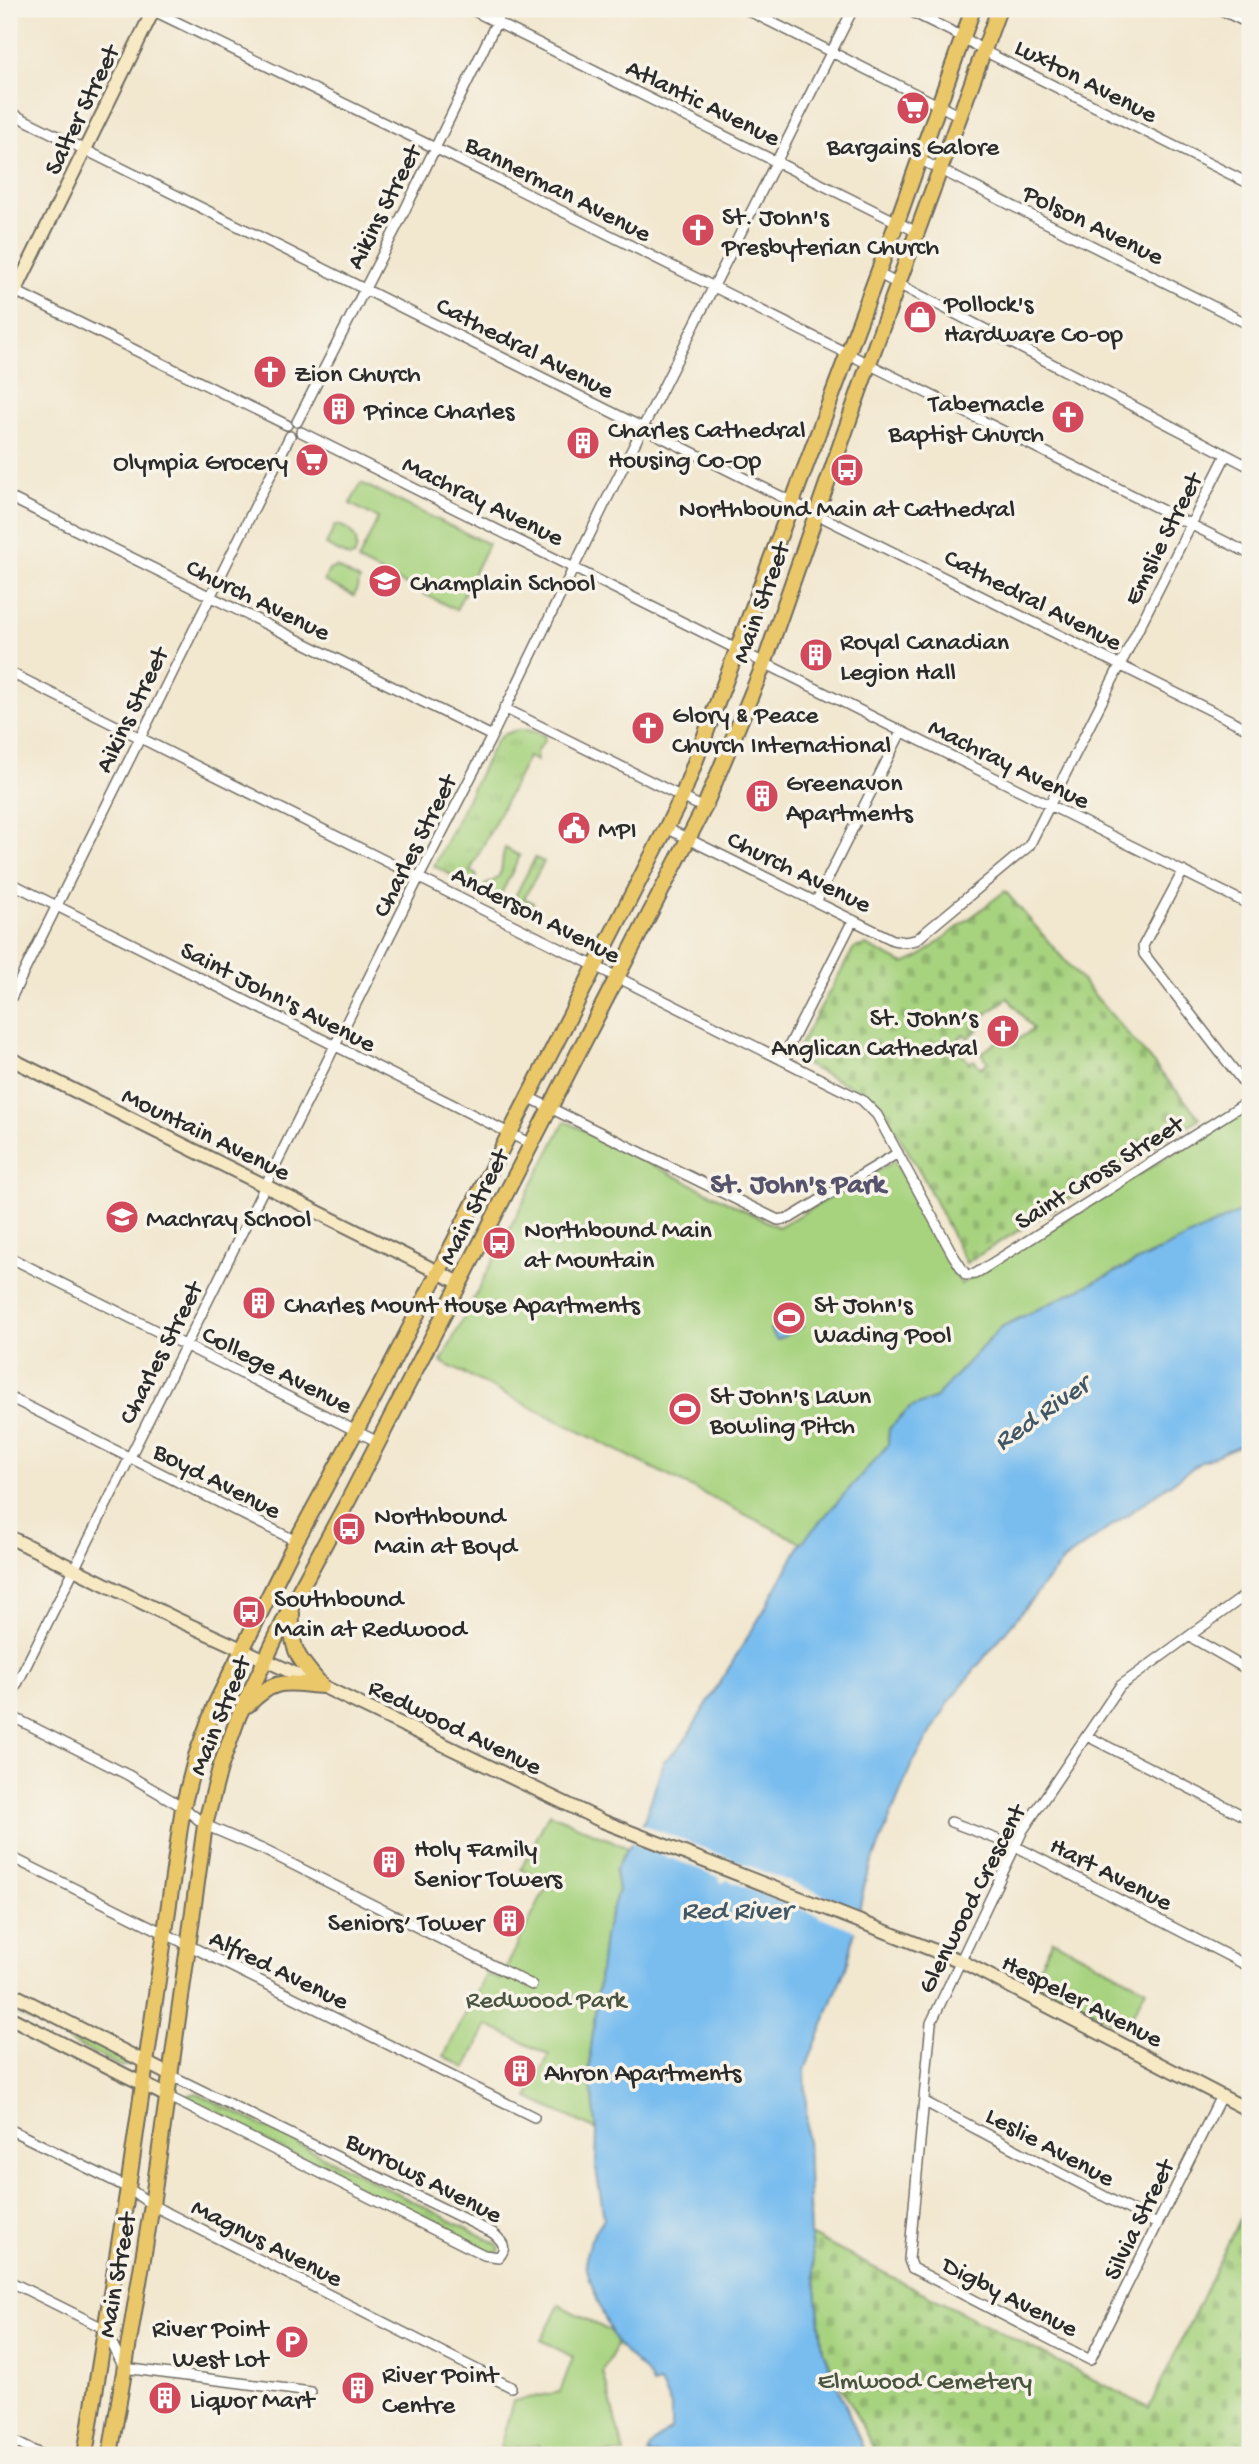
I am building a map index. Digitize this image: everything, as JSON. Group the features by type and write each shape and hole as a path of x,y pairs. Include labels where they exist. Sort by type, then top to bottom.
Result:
{"main road":[{"name":"Salter Street","path":"9,304 12,289 85,150 152,9"},
{"name":"Main Street","path":"85,2455 128,2188 183,1807 196,1756 242,1650 296,1541 356,1432 682,797 739,651 973,9"},
{"name":"Main Street","path":"110,2455 152,2206 205,1825 220,1768 239,1714 292,1604 704,808 764,664 869,363 999,9"},
{"name":"Mountain Avenue","path":"9,1058 460,1283"},
{"name":"Redwood Avenue","path":"9,1537 602,1821 892,1933"},
{"path":"292,1604 293,1646 302,1662 323,1686"},
{"path":"239,1714 270,1685 285,1683 323,1686"},
{"name":"Hespeler Avenue","path":"892,1933 961,1961 1250,2111"},
{"name":"Burrows Avenue","path":"9,1992 170,2075"},
{"name":"Burrows Avenue","path":"9,2017 167,2096"}],"street":[{"name":"Bannerman Avenue","path":"152,9 1250,554"},
{"name":"Atlantic Avenue","path":"470,9 917,232"},
{"name":"Aikins Street","path":"297,422 503,9"},
{"path":"746,9 960,116"},
{"name":"Charles Street","path":"9,1700 853,9"},
{"name":"Luxton Avenue","path":"906,9 1250,184"},
{"path":"1219,9 1250,24"},
{"name":"Cathedral Avenue","path":"9,112 1250,730"},
{"name":"Polson Avenue","path":"919,159 1250,325"},
{"path":"877,273 1250,467"},
{"path":"12,289 287,425"},
{"path":"297,422 301,425 300,432 297,436 290,436 286,432 287,425 297,422"},
{"name":"Machray Avenue","path":"300,432 1250,905"},
{"name":"Aikins Street","path":"9,1002 290,436"},
{"name":"Emslie Street","path":"916,940 1029,846 1226,454"},
{"name":"Church Avenue","path":"9,497 492,736"},
{"name":"Anderson Avenue","path":"9,672 862,1100 877,1115 966,1275"},
{"name":"Church Avenue","path":"504,708 704,808"},
{"path":"817,900 901,732"},
{"name":"Church Avenue","path":"666,828 894,940 916,940"},
{"path":"1183,871 1143,946 1144,954 1250,1091"},
{"name":"Saint John's Avenue","path":"9,882 531,1144"},
{"path":"782,1060 853,920"},
{"path":"528,1097 778,1220 790,1218 898,1153"},
{"name":"Saint Cross Street","path":"966,1275 975,1273 1250,1100"},
{"name":"College Avenue","path":"9,1257 378,1441"},
{"name":"Boyd Avenue","path":"9,1397 296,1541"},
{"name":"Glenwood Crescent","path":"912,2268 908,2260 931,2023 1023,1829 1120,1686 1250,1592"},
{"path":"1189,1636 1250,1671"},
{"path":"9,1715 128,1775 183,1807 205,1825 264,1850 532,1985"},
{"path":"1087,1736 1250,1819"},
{"name":"Hart Avenue","path":"951,1822 1015,1846 1250,1967"},
{"name":"Alfred Avenue","path":"9,1856 534,2117"},
{"name":"Burrows Avenue","path":"167,2096 484,2255 493,2258 503,2253 505,2247 493,2233 170,2075"},
{"name":"Silvia Street","path":"1090,2360 1221,2096"},
{"name":"Leslie Avenue","path":"925,2102 1157,2224"},
{"name":"Magnus Avenue","path":"9,2129 128,2188 152,2206 511,2387"},
{"name":"Digby Avenue","path":"912,2268 1090,2360"},
{"path":"9,2281 105,2329 124,2368 311,2392"},
{"path":"9,2439 42,2455"},
{"path":"507,2455 539,2451"}],"green space":[{"path":"361,483 488,544 456,610 358,561 378,518 350,504"},
{"path":"335,525 346,528 354,535 357,545 354,556 349,557 326,545"},
{"path":"336,567 360,580 354,596 324,581 329,570"},
{"path":"516,730 544,735 545,740 536,752 537,761 528,757 470,871 477,875 473,886 434,866 495,743 502,735"},
{"path":"505,848 520,856 499,898 482,891 485,885 500,874"},
{"path":"535,858 544,862 524,898 533,903 527,914 510,906"},
{"path":"1005,891 1200,1118 966,1263 922,1175 880,1104 868,1095 798,1061 795,1053 854,948 866,945 904,964 918,958","holes":["1008,998 1033,1029 1017,1040 1014,1037 1003,1045 999,1040 982,1053 988,1062 981,1068 974,1060 969,1063 957,1047 962,1042 959,1038 964,1034 968,1038 986,1023 982,1018"]},
{"path":"1245,1109 1250,1118 1250,1207 1001,1327 934,1399 910,1408 889,1429 888,1445 802,1543 441,1362 565,1121 778,1227 895,1161 961,1284"},
{"name":"Redwood Park","path":"549,1813 628,1848 615,1870 618,1890 604,1937 589,2066 597,2130 528,2098 549,2055 487,2025 466,2068 444,2056 486,1974 500,1980 548,1884 521,1869"},
{"path":"1053,1940 1146,1989 1125,2029 1032,1980"},
{"path":"9,2000 127,2059 128,2065 121,2067 9,2010"},
{"path":"197,2093 496,2243 500,2248 498,2252 492,2254 191,2104 188,2095"},
{"name":"Elmwood Cemetery","path":"1250,2197 1250,2455 877,2455 823,2351 810,2235 1149,2408"},
{"path":"559,2305 621,2337 603,2372 624,2453 543,2455 539,2445 504,2449 500,2447 513,2401 560,2392 573,2357 541,2340"}],"water":[{"name":"Red River","path":"1250,1207 1250,1441 1201,1462 1063,1561 953,1696 911,1766 866,1878 848,1962 805,2070 810,2235 823,2351 866,2455 648,2455 654,2443 671,2429 671,2406 660,2383 652,2385 646,2373 618,2344 598,2302 587,2266 588,2246 604,2218 596,2168 597,2130 589,2066 604,1937 618,1890 615,1870 644,1821 664,1761 683,1743 763,1612 801,1543 888,1445 889,1429 910,1408 934,1399 1001,1327"},
{"name":"St John's Wading Pool","path":"789,1308 803,1327 777,1340 770,1330"}],"pier":[{"path":"639,1823 863,1910 858,1932 782,1902 778,1903 777,1900 728,1880 721,1883 719,1877 628,1841"}],"place":[{"name":"Bargains Galore","path":"913,108"},
{"name":"St. John's Presbyterian Church","path":"698,230"},
{"name":"Pollock's Hardware Co-op","path":"920,317"},
{"name":"Zion Church","path":"270,372"},
{"name":"Prince Charles","path":"339,409"},
{"name":"Tabernacle Baptist Church","path":"1068,417"},
{"name":"Charles Cathedral Housing Co-Op","path":"583,443"},
{"name":"Olympia Grocery","path":"312,460"},
{"name":"Northbound Main at Cathedral","path":"847,470"},
{"name":"Champlain School","path":"385,581"},
{"name":"Royal Canadian Legion Hall","path":"816,655"},
{"name":"Glory & Peace Church International","path":"648,728"},
{"name":"Greenavon Apartments","path":"762,796"},
{"name":"MPI","path":"574,828"},
{"name":"St. John’s Anglican Cathedral","path":"1003,1031"},
{"name":"Machray School","path":"122,1217"},
{"name":"Northbound Main at Mountain","path":"499,1243"},
{"name":"Charles Mount House Apartments","path":"259,1303"},
{"name":"St John's Wading Pool","path":"789,1318"},
{"name":"St John's Lawn Bowling Pitch","path":"685,1409"},
{"name":"Northbound Main at Boyd","path":"349,1529"},
{"name":"Southbound Main at Redwood","path":"249,1612"},
{"name":"Holy Family Senior Towers","path":"389,1862"},
{"name":"Seniors’ Tower","path":"509,1921"},
{"name":"Ahron Apartments","path":"520,2071"},
{"name":"River Point West Lot","path":"292,2342"},
{"name":"River Point Centre","path":"358,2388"},
{"name":"Liquor Mart","path":"165,2398"}],"district":[{"name":"St. John's Park","path":"798,1182"}]}
